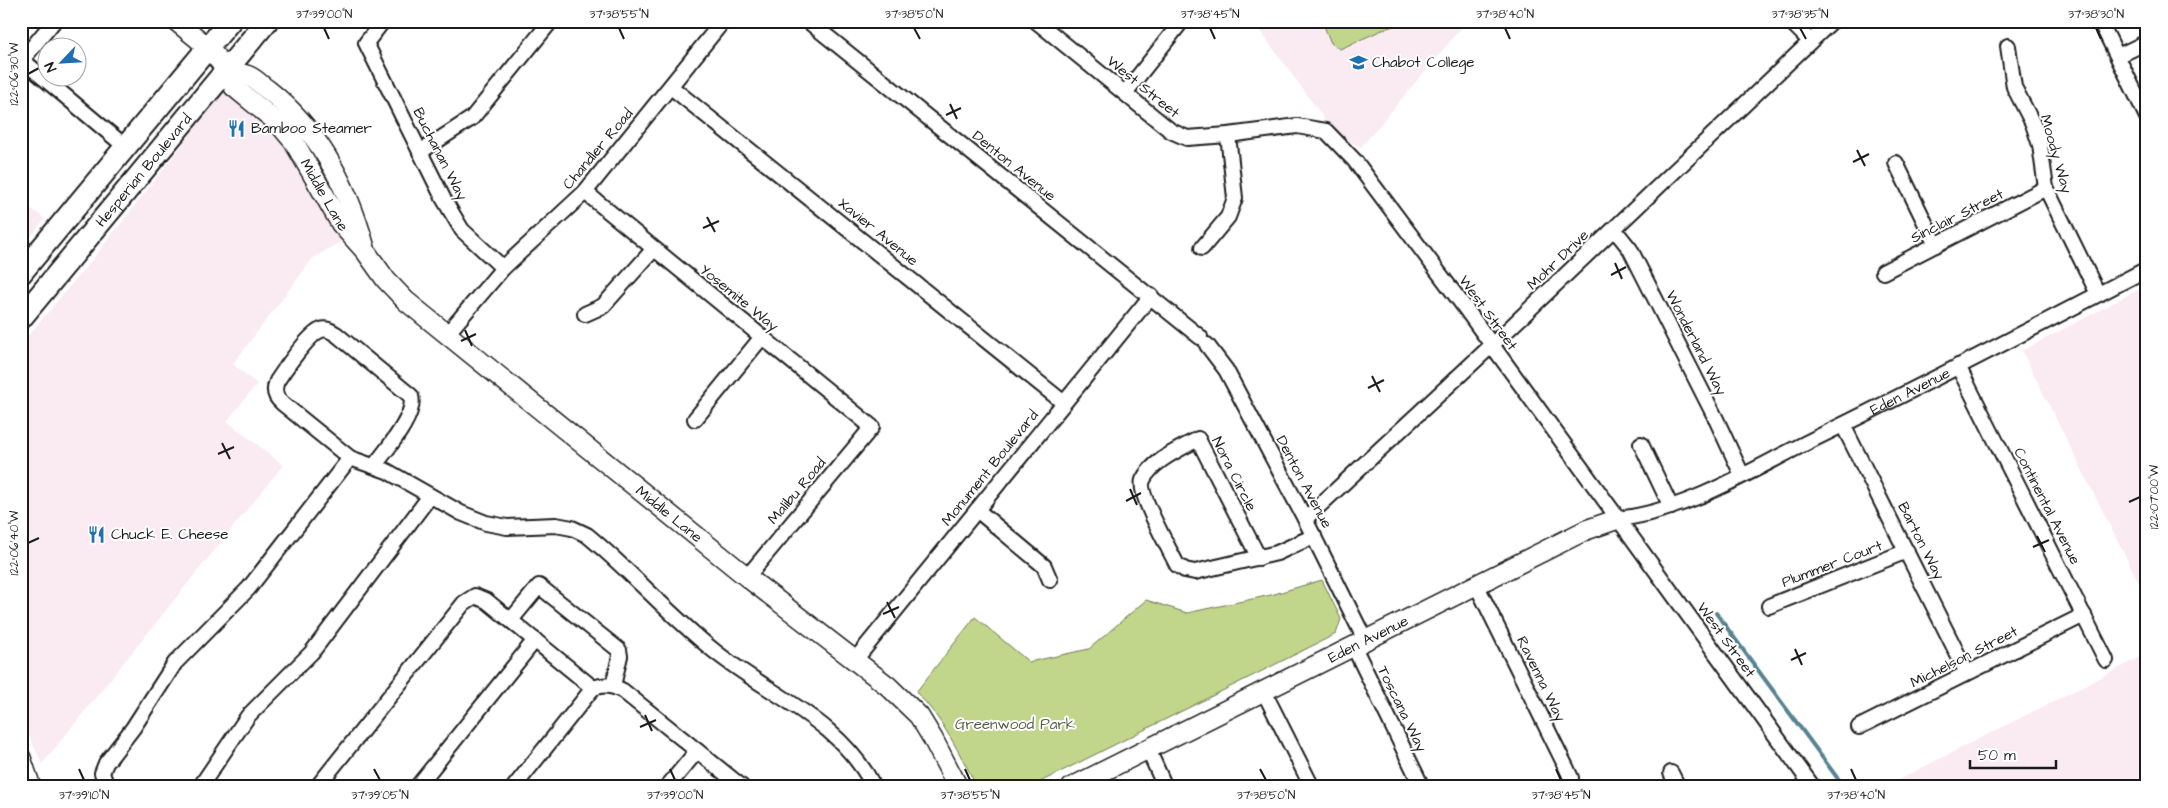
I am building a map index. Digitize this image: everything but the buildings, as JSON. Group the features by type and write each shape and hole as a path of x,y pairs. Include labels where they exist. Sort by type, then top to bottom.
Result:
{"main road":[{"name":"Hesperian Boulevard","path":"21,273 127,148 230,21"},
{"name":"Hesperian Boulevard","path":"21,318 267,21"}],"street":[{"path":"54,21 21,60 127,148"},
{"name":"Middle Lane","path":"176,21 208,48 226,71 234,87 278,123 294,142 341,224 366,252 386,280 406,301 747,577 888,686 919,716 934,738 958,787"},
{"name":"Buchanan Way","path":"383,21 366,43 443,198 462,230 502,268"},
{"path":"420,152 472,118 552,21"},
{"name":"Chandler Road","path":"448,334 502,268 585,192 724,21"},
{"name":"Denton Avenue","path":"808,21 1150,296 1203,341 1226,370 1314,536 1359,642"},
{"name":"West Street","path":"1036,21 1171,132 1187,138 1297,126 1326,131 1355,161 1492,345 1813,787"},
{"path":"1125,93 1182,21"},
{"path":"1790,21 1810,41"},
{"name":"Mohr Drive","path":"1305,519 1492,345 1832,21"},
{"path":"2100,21 2147,117"},
{"path":"2118,56 2147,42"},
{"name":"Moody Way","path":"2008,46 2014,87 2033,124 2040,145 2046,188 2098,294"},
{"name":"Xavier Avenue","path":"671,87 1064,403"},
{"path":"1202,248 1228,217 1235,198 1228,135"},
{"path":"1896,163 1936,245"},
{"name":"Sinclair Street","path":"1882,272 2046,188"},
{"name":"Yosemite Way","path":"585,192 653,250 872,427"},
{"name":"Wonderland Way","path":"1614,229 1630,248 1712,410 1742,475"},
{"path":"585,314 603,306 653,250"},
{"name":"Eden Avenue","path":"1072,787 1598,524 1639,516 1687,502 1843,425 2147,269"},
{"name":"Monument Boulevard","path":"855,660 1150,296"},
{"path":"375,465 398,434 410,413 413,402 411,396 336,334 326,329 321,330 312,336 275,385 275,394 282,404 350,458 375,465 430,496 486,523 508,527 556,524 572,528 587,535 676,619 714,651 830,731 855,757 874,787"},
{"path":"695,419 762,337"},
{"name":"Continental Avenue","path":"1958,366 2106,660"},
{"name":"Barton Way","path":"1843,425 1967,673"},
{"name":"Malibu Road","path":"747,577 872,427"},
{"name":"Nora Circle","path":"1259,558 1198,439 1159,462 1149,471 1142,482 1142,495 1177,565 1185,570 1195,572 1259,558 1277,554 1314,536"},
{"path":"1641,444 1671,507"},
{"path":"107,787 102,773 106,763 133,728 175,664 249,588 350,458"},
{"path":"200,787 248,716 312,652 430,496"},
{"path":"977,510 1044,566 1050,580"},
{"name":"Plummer Court","path":"1769,606 1907,551"},
{"path":"511,620 539,586 619,650 620,656 613,686"},
{"name":"Ravenna Way","path":"1477,586 1566,767 1571,778 1571,787"},
{"path":"317,787 464,603 475,596 481,597 511,620 593,688"},
{"name":"Michelson Street","path":"1859,727 2084,615"},
{"path":"416,787 536,640"},
{"name":"Toscana Way","path":"1359,642 1422,787"},
{"path":"514,787 593,688 603,685 613,686 623,691 742,787"},
{"path":"1263,690 1312,787"},
{"path":"1148,749 1165,787"},
{"path":"668,787 697,751"},
{"path":"21,758 31,787"},
{"path":"1671,773 1678,787"}],"shaded area":[{"name":"Chabot College","path":"1253,21 1467,21 1361,147 1332,133 1321,114"},
{"path":"225,90 284,146 317,189 342,241 313,258 233,364 257,384 227,421 283,465 42,764 21,718 21,344 97,254"},
{"path":"21,201 45,219 21,249"},
{"path":"2147,285 2147,599 2022,351"},
{"path":"2147,654 2147,787 1884,787"}],"green space":[{"path":"1322,21 1407,21 1340,49 1331,43"},
{"name":"Greenwood Park","path":"1322,580 1341,619 1336,634 1030,787 977,787 943,725 916,692 975,617 1029,662 1089,649 1146,600 1187,613 1271,595"}],"waterway":[{"path":"1716,613 1844,787"}],"place":[{"name":"Chabot College","path":"1358,62"},
{"name":"Bamboo Steamer","path":"237,128"},
{"name":"Chuck E. Cheese","path":"97,534"}]}
